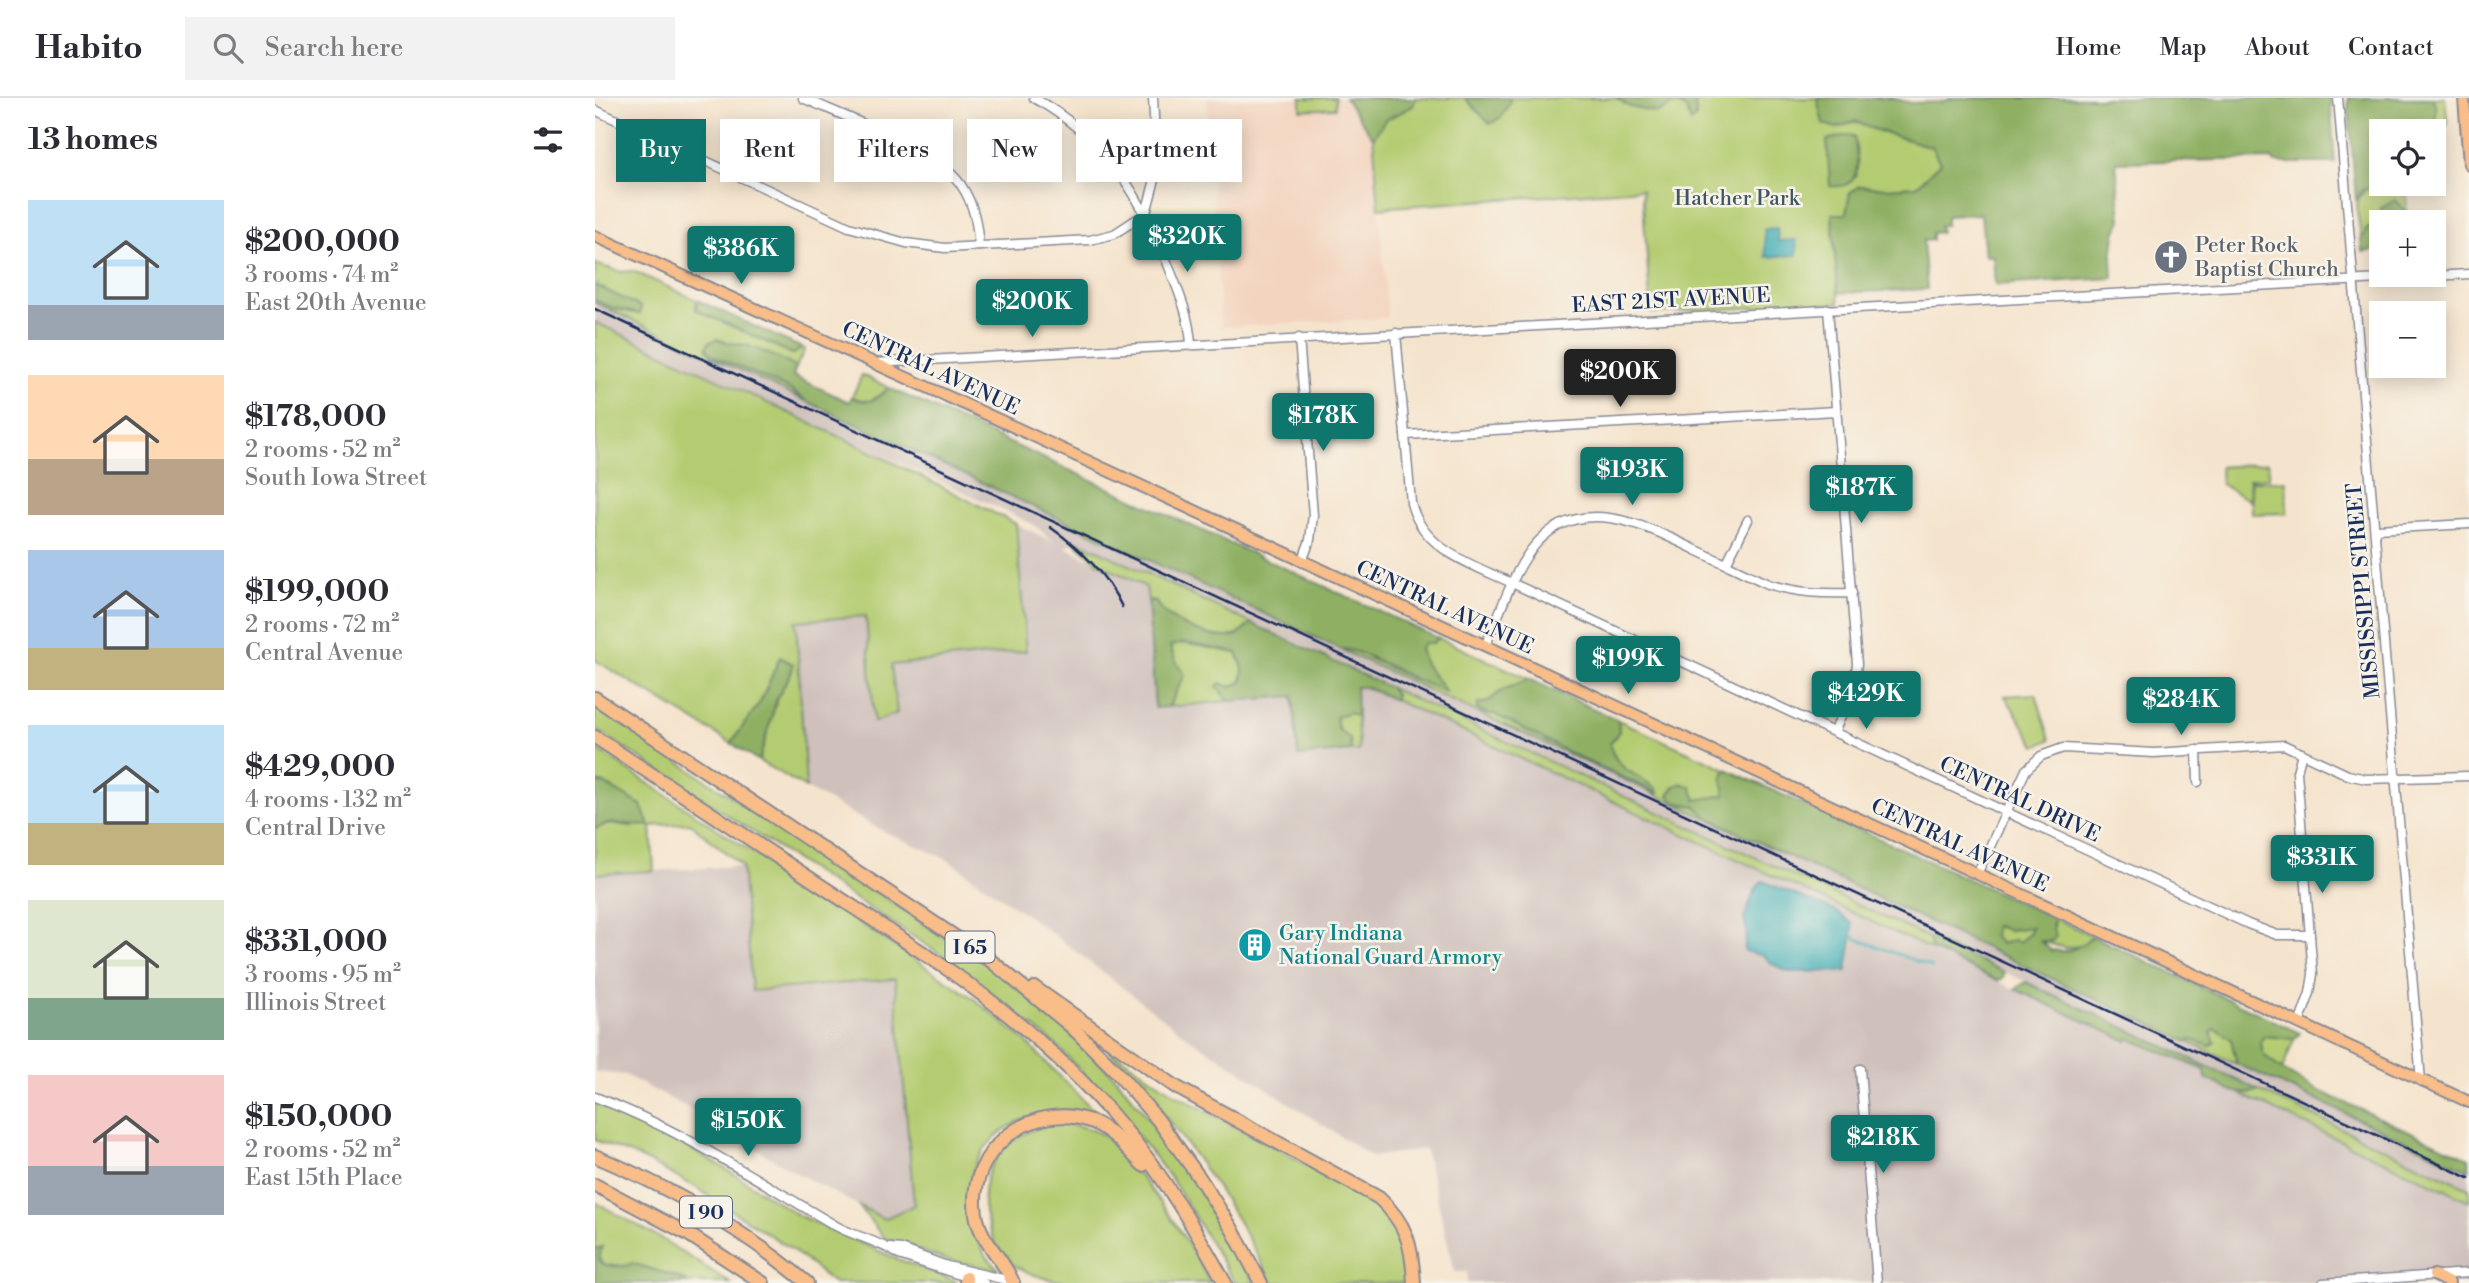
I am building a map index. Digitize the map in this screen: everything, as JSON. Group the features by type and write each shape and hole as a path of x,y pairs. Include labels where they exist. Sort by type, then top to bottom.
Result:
{"highway":[{"name":"I 65","path":"595,698 990,960 1072,1027 1114,1069 1158,1120 1232,1229 1261,1283"},
{"name":"I 65","path":"595,737 998,1005 1079,1078 1124,1128 1177,1201 1225,1283"},
{"path":"990,960 1050,997 1112,1044 1176,1087 1379,1198 1393,1211 1404,1227 1411,1245 1414,1283"},
{"path":"1015,1283 982,1236 976,1215 975,1196 978,1178 995,1146 1010,1132 1031,1121 1052,1116 1071,1117 1105,1128 1177,1201"},
{"name":"I 90","path":"595,1156 691,1203 747,1237 807,1283"},
{"name":"I 90","path":"595,1185 688,1234 759,1281"}],"main road":[{"path":"2464,98 2469,164"},
{"name":"CENTRAL AVENUE","path":"595,236 2469,1102"},
{"path":"2434,1275 2449,1283"}],"street":[{"path":"803,98 922,153 942,165 957,180 969,199 975,215 979,246"},
{"path":"1034,98 1073,123 1094,142 1131,187 1146,213 1185,305 1191,345"},
{"path":"595,110 861,232 918,245 945,248 1090,240 1114,234 1146,213 1157,172 1153,98"},
{"name":"MISSISSIPPI STREET","path":"2338,98 2421,1081"},
{"name":"EAST 21ST AVENUE","path":"874,363 2469,274"},
{"path":"1828,309 1857,674 1851,695 1834,732"},
{"path":"1396,333 1405,435 1836,411"},
{"path":"1299,338 1313,515 1310,540 1302,562"},
{"name":"CENTRAL DRIVE","path":"1405,435 1411,503 1421,527 1434,543 1446,551 2266,932 2283,936 2310,935"},
{"path":"1485,646 1525,559 1545,536 1564,523 1588,517 1614,518 1643,525 1768,584 1787,590 1827,594 1852,593"},
{"path":"1726,564 1748,520"},
{"path":"2376,529 2469,524"},
{"path":"1977,874 2021,779 2030,765 2055,750 2076,747 2141,752 2284,745 2360,778 2469,776"},
{"path":"2197,750 2198,782"},
{"path":"2299,1024 2312,984 2297,772 2302,754"},
{"path":"1860,1069 1877,1283"},
{"path":"595,1097 661,1125 846,1232 947,1266 1015,1283"},
{"path":"890,1248 899,1255 966,1280 984,1283"},
{"path":"2323,1283 2469,1273"}],"shaded area":[{"path":"1207,98 1345,98 1373,138 1388,318 1221,327 1212,182 1242,182 1242,119 1208,119"},
{"path":"595,303 2469,1170 2469,1188 1081,542 1065,547 1147,587 1155,708 1293,696 1298,755 1359,751 1356,687 1365,687 2126,1041 2127,1038 2205,1070 2206,1078 2469,1201 2469,1283 1467,1283 1467,1272 1455,1272 1425,1149 1372,1157 1182,1033 1049,931 947,859 883,831 806,788 795,621 866,616 875,722 897,713 891,665 1026,651 1016,524 1054,542 1033,524 595,322"},
{"path":"742,866 752,991 895,979 914,1206 884,1219 791,1170 694,1111 625,1075 595,1072 595,874"}],"green space":[{"path":"1301,98 1335,98 1335,108 1301,110"},
{"path":"1345,98 1416,98 1413,106 1385,120 1373,138"},
{"name":"Hatcher Park","path":"1370,98 1824,98 1837,128 1855,121 1932,147 1940,163 1917,186 1859,186 1850,193 1846,214 1832,214 1839,303 1651,313 1642,189 1379,208"},
{"path":"1465,98 1509,98 1510,102 1501,117 1490,124"},
{"path":"1616,98 1695,98 1696,117 1691,122 1687,110 1681,105 1673,104 1658,113 1630,107"},
{"path":"1817,98 1891,98 1911,103 1940,102 1953,98 2330,98 2335,163 2275,163 2272,159 2116,162 2121,222 2115,233 2113,278 1995,285 1993,256 1985,256 1981,214 1946,216 1946,225 1940,225 1941,232 1932,233 1932,240 1923,241 1927,289 1838,293 1832,214 1846,214 1850,193 1859,186 1917,186 1940,163 1932,147 1855,121 1837,128 1823,124"},
{"path":"2348,98 2432,98 2436,108 2435,119 2369,119 2369,187 2362,190 2356,200"},
{"path":"2432,98 2445,98 2448,125 2446,119 2435,119 2436,108"},
{"path":"1854,136 1857,170 1849,183 1830,186 1827,140"},
{"path":"2369,187 2369,196 2407,196 2406,210 2369,210 2369,228 2364,236 2361,236 2357,209 2364,191"},
{"path":"2395,200 2404,210 2381,210"},
{"path":"2369,228 2369,251 2362,252 2361,236 2364,236"},
{"path":"595,264 621,272 633,271 697,300 696,310 793,354 805,349 796,367 742,344 732,345 717,339 712,355 789,389 808,402 595,303 595,300 612,308 640,314 640,307 595,285"},
{"path":"595,285 641,307 640,314 612,308 595,300"},
{"path":"697,300 802,348 793,354 696,310"},
{"path":"595,322 862,447 1016,524 1026,651 891,665 897,713 874,722 866,616 796,621 806,788 759,761 777,698 792,671 780,657 761,701 731,743 595,660"},
{"path":"717,339 751,347 796,367 793,376 849,402 852,397 864,401 872,400 889,388 1438,638 1433,643 1424,643 1420,648 1427,668 1445,691 1363,654 1340,649 808,402 789,389 712,355 706,348 709,342"},
{"path":"862,375 889,388 868,401 852,397"},
{"path":"2268,463 2267,478 2249,479 2250,501 2221,484 2220,467"},
{"path":"2251,481 2286,481 2287,513 2252,514"},
{"path":"1074,542 1081,542 1251,623 1238,634 1225,637 1202,633 1179,623 1156,602 1148,600 1146,587 1098,563"},
{"path":"1148,600 1156,602 1179,623 1214,636 1236,635 1251,623 1389,687 1395,700 1365,687 1356,687 1357,716 1349,712 1336,717 1338,729 1350,739 1351,751 1298,756 1293,696 1229,701 1217,687 1220,683 1230,687 1242,682 1243,668 1237,653 1184,643 1170,646 1185,675 1168,707 1155,708"},
{"path":"1438,638 1529,679 1503,690 1487,702 1478,704 1487,714 1494,714 1635,784 1657,793 1657,789 1622,766 1613,753 1610,744 1619,731 1618,720 1726,769 1722,779 1726,795 1696,800 1692,794 1683,805 1695,806 1708,817 1741,834 1340,649 1351,649 1410,678 1444,691 1440,683 1425,669 1420,648 1424,643 1433,643"},
{"path":"1184,643 1237,653 1243,668 1242,682 1230,687 1224,694 1229,701 1169,707 1184,675 1170,645"},
{"path":"780,657 793,664 792,671 777,698 759,761 731,743 761,701"},
{"path":"1529,679 1618,720 1619,731 1610,744 1613,753 1622,766 1657,789 1658,793 1584,760 1494,714 1477,709 1478,704 1487,702 1503,690"},
{"path":"1389,687 1929,938 1932,950 1395,700"},
{"path":"2036,694 2050,740 2036,746 2005,696"},
{"path":"595,707 998,972 1076,1039 1116,1078 1163,1136 1217,1217 1255,1283 1235,1283 1171,1178 1117,1110 1055,1044 946,958 595,729"},
{"path":"1349,712 1357,716 1359,751 1351,751 1350,739 1338,729 1336,717"},
{"path":"595,748 973,998 1023,1039 1105,1122 1080,1112 1048,1112 1018,1122 987,1145 971,1177 969,1213 982,1249 999,1270 943,1259 884,1238 858,1205 884,1219 914,1205 895,979 752,991 742,866 690,823 651,826 654,871 595,874 595,829 608,823 650,825 605,784 595,782"},
{"path":"1726,769 2054,918 2052,926 2056,936 2052,941 2040,941 2052,951 2074,948 2093,936 2300,1033 2294,1039 2263,1036 2263,1054 2278,1067 2317,1090 2469,1158 2469,1170 2237,1064 2231,1039 2216,1028 2211,1032 2215,1042 2209,1046 2193,1040 2186,1041 1741,834 1708,817 1695,806 1674,802 1669,796 1674,787 1681,783 1691,787 1696,800 1725,795 1722,779","holes":["1995,926 2009,930 2032,927 2029,934 2019,942 2014,940 2001,944 1994,937"]},
{"path":"595,782 605,784 641,805 650,826 608,823 595,829"},
{"path":"2054,918 2093,936 2084,945 2065,948 2040,941 2052,941"},
{"path":"1994,926 2009,930 2033,926 2029,934 2019,942 2014,940 2001,944 1994,937"},
{"path":"1929,938 2004,972 2003,978 1998,981 1932,950"},
{"path":"2026,982 2258,1090 2245,1093 2231,1090 2206,1078 2205,1070 2128,1038 2127,1041 2015,989"},
{"path":"2216,1028 2231,1039 2237,1064 2186,1041"},
{"path":"2263,1036 2294,1039 2282,1070 2262,1054"},
{"path":"1105,1046 1176,1095 1364,1195 1376,1204 1398,1233 1408,1283 1272,1283 1236,1218 1197,1158 1154,1102"},
{"path":"2258,1090 2469,1188 2469,1201 2238,1093 2250,1094"},
{"path":"595,1103 668,1136 800,1216 957,1283 834,1283 790,1248 692,1185 641,1158 595,1140"},
{"path":"1054,1123 1088,1128 1114,1144 1166,1210 1210,1283 1059,1281 1026,1272 1007,1259 994,1239 985,1210 987,1176 1005,1148 1019,1137"},
{"path":"595,1202 660,1238 730,1283 688,1283 677,1277 617,1265 604,1266 599,1258 602,1248 595,1249"},
{"path":"602,1247 600,1259 606,1265 623,1266 632,1263 688,1283 595,1283 595,1249"}],"water":[{"path":"1777,228 1778,241 1796,240 1797,255 1766,257 1764,229"},
{"path":"1762,881 1835,911 1852,923 1847,971 1790,972 1774,965 1763,956 1744,950 1747,932 1744,919 1754,891"}],"waterway":[{"path":"1852,935 1932,967"}],"railway":[{"path":"595,309 2469,1178"},
{"path":"1050,527 1091,562 1122,607"}],"place":[{"name":"Peter Rock Baptist Church","path":"2171,257"},
{"name":"Gary Indiana National Guard Armory","path":"1255,945"}]}
